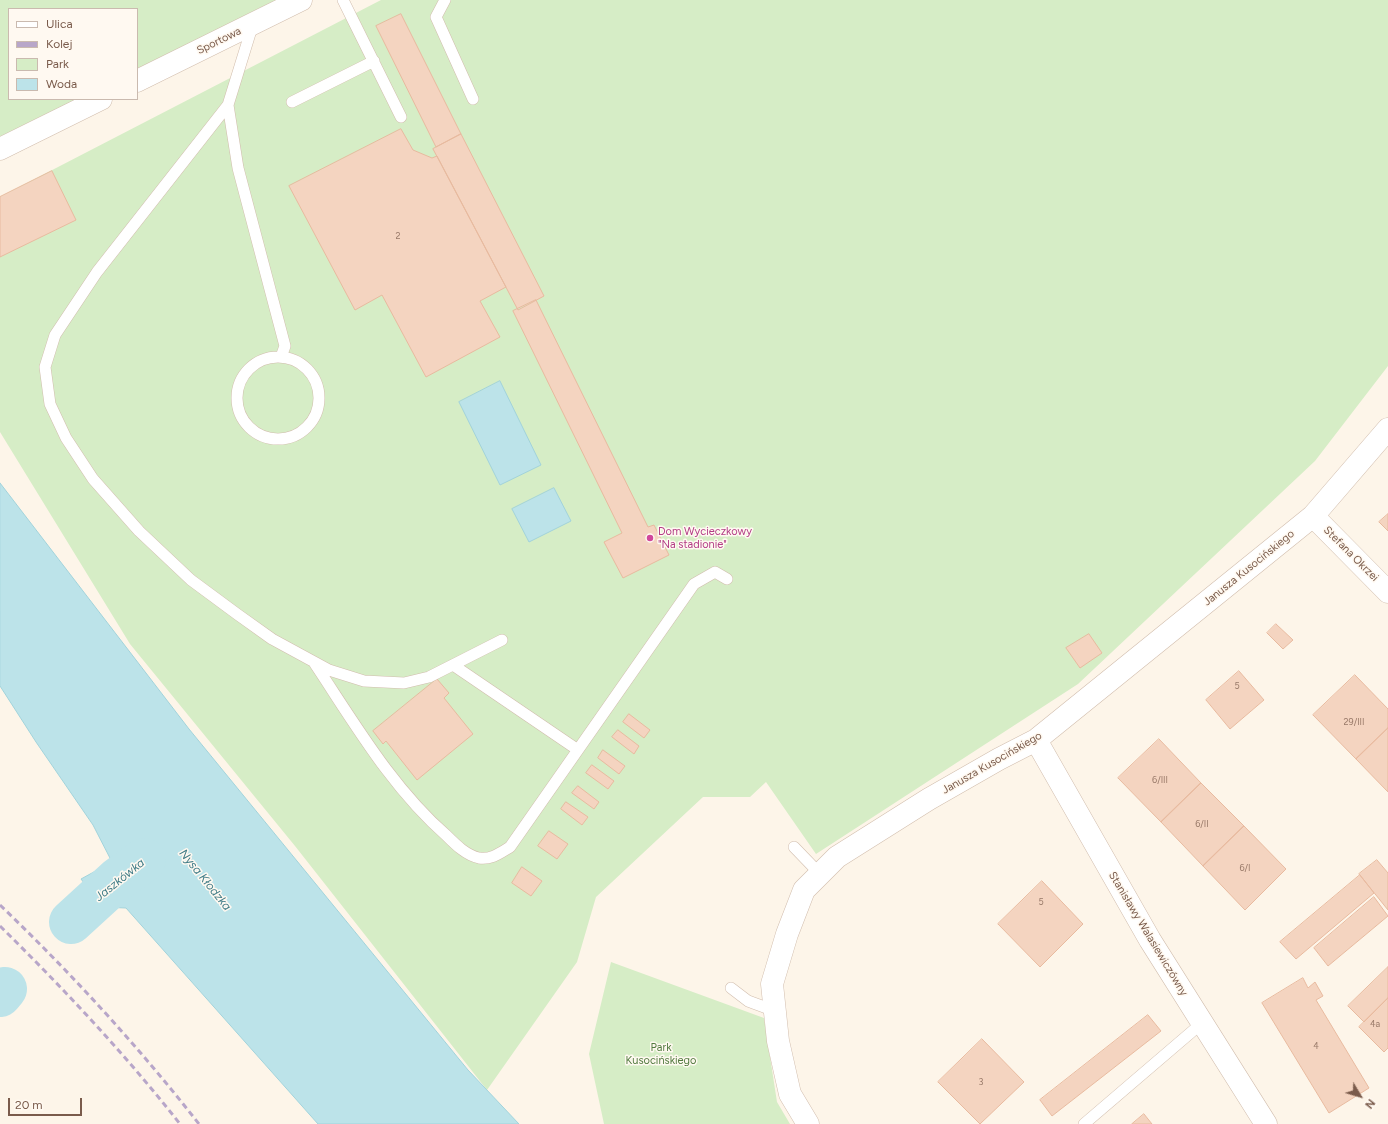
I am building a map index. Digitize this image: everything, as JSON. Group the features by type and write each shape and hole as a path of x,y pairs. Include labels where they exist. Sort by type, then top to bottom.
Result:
{"street":[{"name":"Sportowa","path":"138,81 301,0"},
{"path":"0,149 99,100"},
{"name":"Janusza Kusocińskiego","path":"808,1124 790,1094 778,1041 772,984 787,934 804,890 837,857 930,799 999,759 1036,740 1314,516 1388,429"},
{"name":"Stefana Okrzei","path":"1314,516 1388,592"},
{"name":"Stanisławy Walasiewiczówny","path":"1036,740 1150,940 1266,1124"}],"lane":[{"path":"343,0 401,116"},
{"path":"445,0 436,17 472,99"},
{"path":"254,24 228,105 97,272 55,335 45,367 50,404 66,438 93,479 139,531 191,580 272,639 329,670 364,681 404,683 429,676 502,640"},
{"path":"292,102 374,61"},
{"path":"228,105 238,168 285,346 281,357"},
{"path":"281,357 302,365 310,373 316,382 319,393 319,405 316,416 310,425 300,433 289,438 277,439 265,437 254,432 245,423 237,401 238,390 242,379 249,369 258,362 269,358 281,357"},
{"path":"314,662 376,756 428,820 464,852 480,858 493,857 510,847 694,584 715,572 727,579"},
{"path":"453,665 578,750"},
{"path":"794,847 820,874"},
{"path":"731,988 748,1001 775,1011"},
{"path":"1084,1124 1202,1023"}],"green space":[{"path":"0,0 279,0 138,74 138,8 8,8 8,100 88,100 0,147"},
{"path":"381,0 1388,0 1388,366 1315,461 1078,684 816,854 766,782 750,797 703,797 596,897 577,962 487,1090 295,846 130,644 0,432 0,197"},
{"name":"Park Kusocińskiego","path":"611,962 764,1018 777,1102 790,1124 604,1124 589,1054"}],"water":[{"path":"500,381 541,465 500,485 459,402"},
{"name":"Nysa Kłodzka","path":"0,483 189,729 468,1070 519,1124 318,1124 126,908 102,907 81,879 112,862 93,825 36,742 0,686"},
{"path":"554,488 571,521 529,542 512,509"}],"building":[{"path":"401,14 461,134 436,147 376,26"},
{"path":"401,129 413,150 432,158 437,156 506,287 480,301 500,337 426,377 382,295 355,310 289,186"},
{"path":"461,134 544,296 518,310 433,149"},
{"path":"52,171 76,220 0,257 0,197"},
{"path":"536,300 648,527 654,525 669,555 623,578 604,542 622,533 513,311"},
{"path":"1388,514 1388,531 1379,522"},
{"path":"1276,624 1293,640 1283,649 1267,633"},
{"path":"1089,634 1102,653 1080,668 1066,648"},
{"path":"1239,671 1264,700 1230,729 1206,700"},
{"path":"1355,675 1388,709 1388,728 1356,759 1313,715"},
{"path":"437,679 449,693 444,698 473,734 417,780 386,741 383,744 373,731"},
{"path":"629,714 650,730 644,738 623,722"},
{"path":"1388,728 1388,792 1356,759"},
{"path":"618,730 639,746 634,754 612,737"},
{"path":"1159,739 1201,783 1161,822 1118,778"},
{"path":"603,750 625,766 619,774 598,758"},
{"path":"592,765 614,781 608,789 586,773"},
{"path":"1201,783 1244,826 1203,866 1161,822"},
{"path":"578,786 599,802 594,809 572,793"},
{"path":"566,802 588,817 582,825 561,809"},
{"path":"1244,826 1286,869 1245,910 1203,866"},
{"path":"549,831 568,844 557,859 538,846"},
{"path":"1377,860 1388,873 1388,910 1359,874"},
{"path":"522,867 542,881 531,896 512,883"},
{"path":"1360,875 1374,893 1296,959 1280,942"},
{"path":"1042,881 1083,924 1040,967 998,924"},
{"path":"1374,897 1388,916 1328,966 1314,948"},
{"path":"1388,967 1388,998 1364,1022 1348,1006"},
{"path":"1303,978 1308,988 1315,982 1323,996 1316,1000 1369,1088 1329,1113 1262,1003"},
{"path":"1388,998 1388,1048 1384,1052 1359,1027"},
{"path":"1148,1015 1161,1031 1052,1116 1040,1100"},
{"path":"982,1039 1024,1082 980,1124 938,1082"},
{"path":"1144,1114 1152,1124 1132,1124"}],"waterway":[{"name":"Jaszkówka","path":"71,922 118,879 144,860"},
{"name":"Jaszkówka","path":"0,995 5,989"}],"railway":[{"path":"0,905 78,984 128,1038 199,1124"},
{"path":"0,926 93,1022 138,1072 180,1124"}],"place":[{"name":"Dom Wycieczkowy \"Na stadionie\"","path":"650,538"}]}
